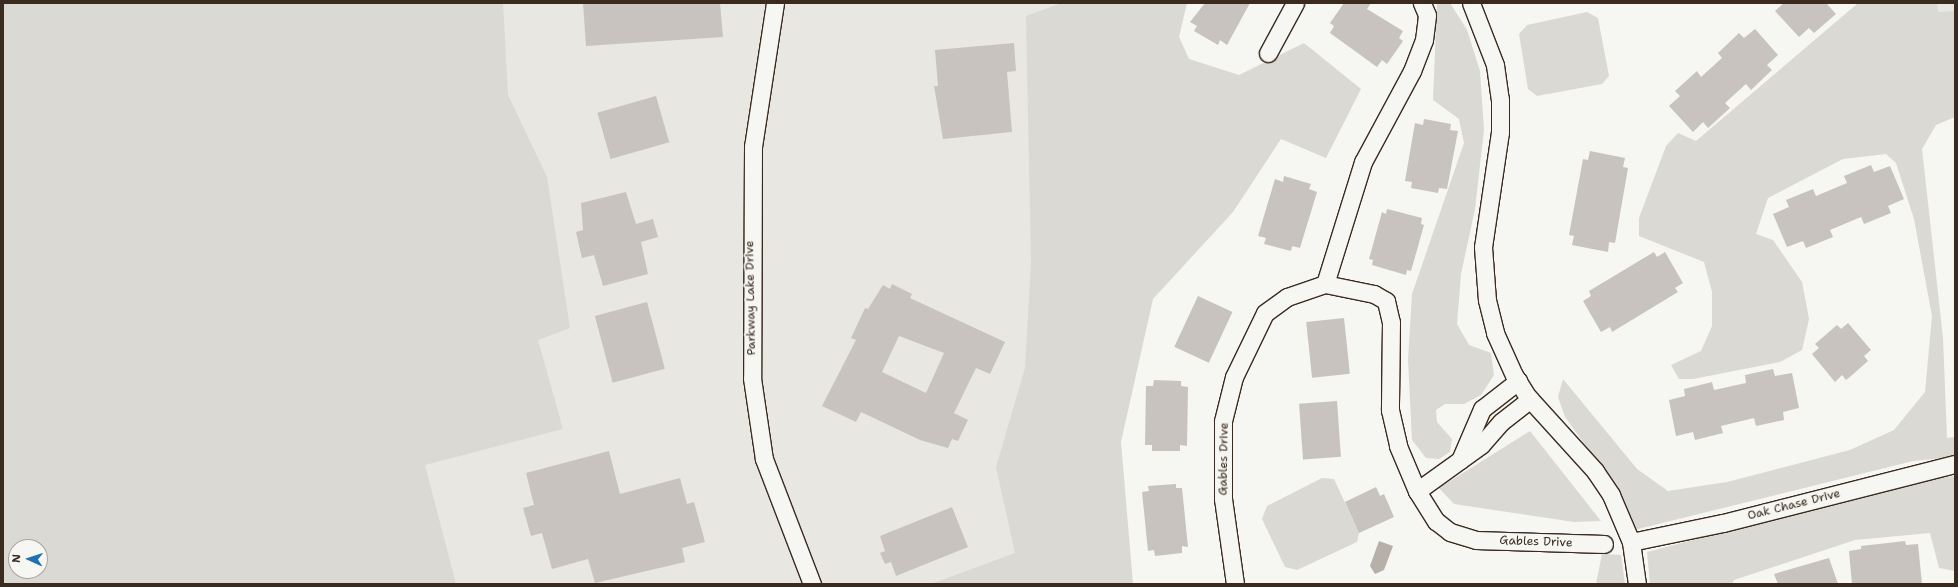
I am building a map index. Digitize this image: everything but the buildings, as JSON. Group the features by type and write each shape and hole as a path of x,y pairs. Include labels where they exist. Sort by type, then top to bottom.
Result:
{"street":[{"name":"Parkway Lake Drive","path":"775,3 753,146 752,378 764,460 812,584"},
{"path":"1268,53 1295,3"},
{"path":"1325,284 1351,194 1368,153 1412,71 1424,40 1427,15 1422,3"},
{"path":"1471,3 1495,66 1500,99 1500,132 1483,247 1487,300 1500,347 1518,381 1530,399 1595,471 1621,515 1631,542 1637,584"},
{"name":"Gables Drive","path":"1235,584 1223,499 1223,421 1234,377 1265,313 1287,297 1325,284 1374,294 1386,301 1391,322 1390,410 1398,446 1417,491 1436,521 1450,532 1476,540 1604,544"},
{"path":"1458,463 1482,409 1518,381"},
{"path":"1417,491 1458,463 1530,399"},
{"name":"Oak Chase Drive","path":"1631,542 1723,523 1955,464"}],"shaded area":[{"path":"3,3 1111,3 1084,584 3,584"},
{"path":"3,3 503,3 508,95 547,177 570,328 538,340 563,429 425,465 456,584 3,584"},
{"path":"1062,3 1187,3 1179,37 1189,59 1239,75 1304,43 1361,89 1326,158 1281,139 1233,212 1153,299 1121,442 1133,584 931,584 1015,553 996,467 1025,368 1031,261 1026,16"},
{"path":"1437,3 1450,3 1467,30 1480,71 1484,130 1475,209 1461,274 1457,324 1469,345 1491,353 1494,375 1481,395 1464,404 1445,404 1436,410 1437,422 1452,439 1450,452 1439,459 1426,458 1412,440 1408,360 1412,294 1464,143 1459,119 1433,100"},
{"path":"1858,3 1937,3 1938,12 1955,11 1955,117 1936,125 1922,149 1943,338 1947,438 1955,437 1955,457 1913,461 1634,530 1619,492 1565,417 1558,397 1563,379 1637,469 1668,491 1727,482 1850,450 1894,430 1925,392 1932,316 1914,219 1896,163 1886,154 1843,159 1768,198 1756,234 1773,240 1802,282 1809,319 1802,350 1780,362 1693,379 1679,379 1671,365 1701,351 1712,326 1712,292 1704,262 1639,236 1639,218 1666,146 1678,133 1696,141"},
{"path":"1932,3 1955,3 1955,25 1933,19"},
{"path":"1587,12 1598,18 1609,76 1602,84 1537,96 1528,89 1519,34 1527,25"},
{"path":"1530,431 1601,521 1574,522 1454,504 1439,488"},
{"path":"1955,476 1955,571 1939,568 1930,533 1855,540 1734,580 1732,584 1650,584 1647,552 1919,481"},
{"path":"1322,478 1334,479 1359,533 1357,542 1297,570 1285,567 1262,519 1267,506"},
{"path":"1379,541 1393,546 1384,570 1375,574 1370,566"},
{"path":"1602,554 1621,555 1625,584 1596,584"}]}
